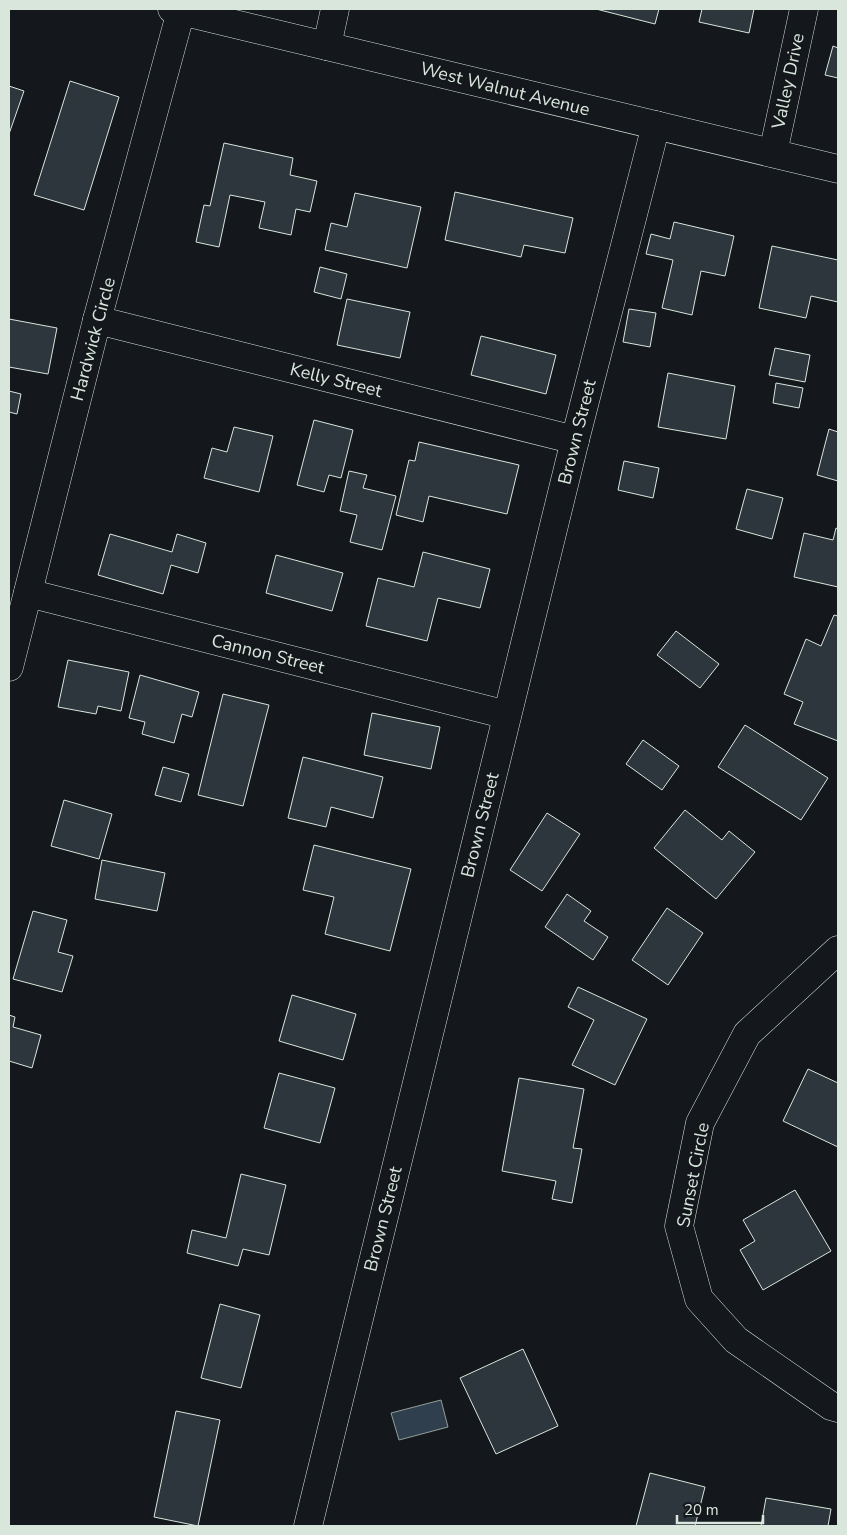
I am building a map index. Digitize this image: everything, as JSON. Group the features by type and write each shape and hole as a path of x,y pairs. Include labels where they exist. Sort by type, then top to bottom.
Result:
{"street":[{"path":"327,46 335,9"},
{"name":"Valley Drive","path":"773,153 804,9"},
{"name":"West Walnut Avenue","path":"177,10 838,169"},
{"name":"Hardwick Circle","path":"9,668 177,10"},
{"name":"Brown Street","path":"308,1526 575,440 656,125"},
{"name":"Kelly Street","path":"97,320 575,440"},
{"name":"Cannon Street","path":"28,593 507,715"},
{"name":"Sunset Circle","path":"838,950 747,1034 700,1123 679,1226 698,1299 736,1340 831,1406 838,1408"}],"water":[{"path":"441,1400 448,1427 399,1440 391,1413"}],"building":[{"path":"596,9 659,9 655,24"},
{"path":"702,9 754,9 749,33 699,22"},
{"path":"833,46 838,48 838,78 825,75"},
{"path":"70,81 119,97 84,210 34,195"},
{"path":"9,86 24,91 9,134"},
{"path":"224,143 293,158 290,175 317,181 310,212 296,209 291,235 259,228 265,202 230,195 219,247 196,242 204,205 210,206"},
{"path":"455,192 573,218 565,253 524,245 521,257 445,240"},
{"path":"355,193 421,207 407,268 325,250 331,223 347,227"},
{"path":"674,222 734,236 725,276 701,271 692,315 662,308 673,260 646,254 651,234 670,239"},
{"path":"772,246 838,260 838,302 811,296 806,318 759,308"},
{"path":"320,267 347,274 341,299 314,292"},
{"path":"347,299 410,312 400,358 337,345"},
{"path":"629,309 656,313 650,347 623,342"},
{"path":"9,319 57,328 48,374 9,367"},
{"path":"481,336 556,355 546,394 471,375"},
{"path":"775,348 810,355 805,382 769,375"},
{"path":"668,373 735,386 726,439 658,427"},
{"path":"776,383 803,388 799,408 773,403"},
{"path":"9,391 21,394 17,414 9,412"},
{"path":"314,420 353,430 341,478 329,475 324,492 297,485"},
{"path":"234,427 273,436 259,492 204,478 212,448 227,452"},
{"path":"829,429 838,432 838,481 817,475"},
{"path":"419,442 519,465 507,514 429,496 423,522 396,515 409,460 415,461"},
{"path":"624,461 659,468 653,498 618,490"},
{"path":"349,471 367,475 363,488 396,496 382,550 350,542 357,515 340,511"},
{"path":"747,489 783,498 772,539 736,529"},
{"path":"836,528 838,529 838,587 794,577 804,533 833,540"},
{"path":"110,534 172,552 177,534 206,543 198,573 171,565 163,594 98,575"},
{"path":"423,552 490,569 480,608 438,598 427,641 366,626 378,578 414,587"},
{"path":"276,555 343,573 332,611 266,593"},
{"path":"834,615 838,616 838,741 794,724 803,702 784,694 806,639 821,646"},
{"path":"676,631 719,664 700,688 657,655"},
{"path":"68,660 129,672 121,711 98,706 96,714 58,707"},
{"path":"140,675 199,692 192,717 182,714 174,743 142,734 145,722 129,718"},
{"path":"223,694 269,705 243,806 198,795"},
{"path":"372,713 440,727 431,769 364,755"},
{"path":"745,725 828,778 801,820 718,767"},
{"path":"643,740 679,766 662,790 626,764"},
{"path":"303,757 383,777 373,818 331,807 326,827 288,818"},
{"path":"163,767 189,774 181,802 155,795"},
{"path":"64,800 112,814 99,859 51,846"},
{"path":"685,810 722,840 729,831 755,852 716,899 654,848"},
{"path":"547,813 580,834 542,891 510,870"},
{"path":"314,845 411,869 390,951 325,934 334,897 303,890"},
{"path":"102,860 165,873 157,911 95,899"},
{"path":"567,894 591,911 584,921 608,937 593,960 545,927"},
{"path":"667,908 703,933 668,985 632,960"},
{"path":"33,911 67,920 58,952 73,956 62,992 13,979"},
{"path":"578,987 647,1019 615,1085 572,1065 594,1020 568,1007"},
{"path":"292,995 356,1014 343,1060 279,1041"},
{"path":"9,1015 15,1017 13,1027 41,1035 32,1068 9,1061"},
{"path":"808,1069 838,1083 838,1147 783,1121"},
{"path":"279,1073 335,1088 320,1143 264,1128"},
{"path":"519,1078 584,1089 573,1148 582,1149 572,1203 552,1199 556,1181 502,1171"},
{"path":"241,1174 286,1185 269,1255 243,1249 238,1266 187,1253 192,1230 226,1238"},
{"path":"795,1190 831,1251 763,1290 740,1250 755,1241 743,1220"},
{"path":"220,1304 260,1315 241,1388 201,1378"},
{"path":"523,1349 558,1426 496,1454 460,1378"},
{"path":"176,1411 220,1420 198,1526 154,1517"},
{"path":"650,1473 705,1487 695,1526 636,1526"},
{"path":"766,1498 831,1509 828,1526 761,1526"}]}
